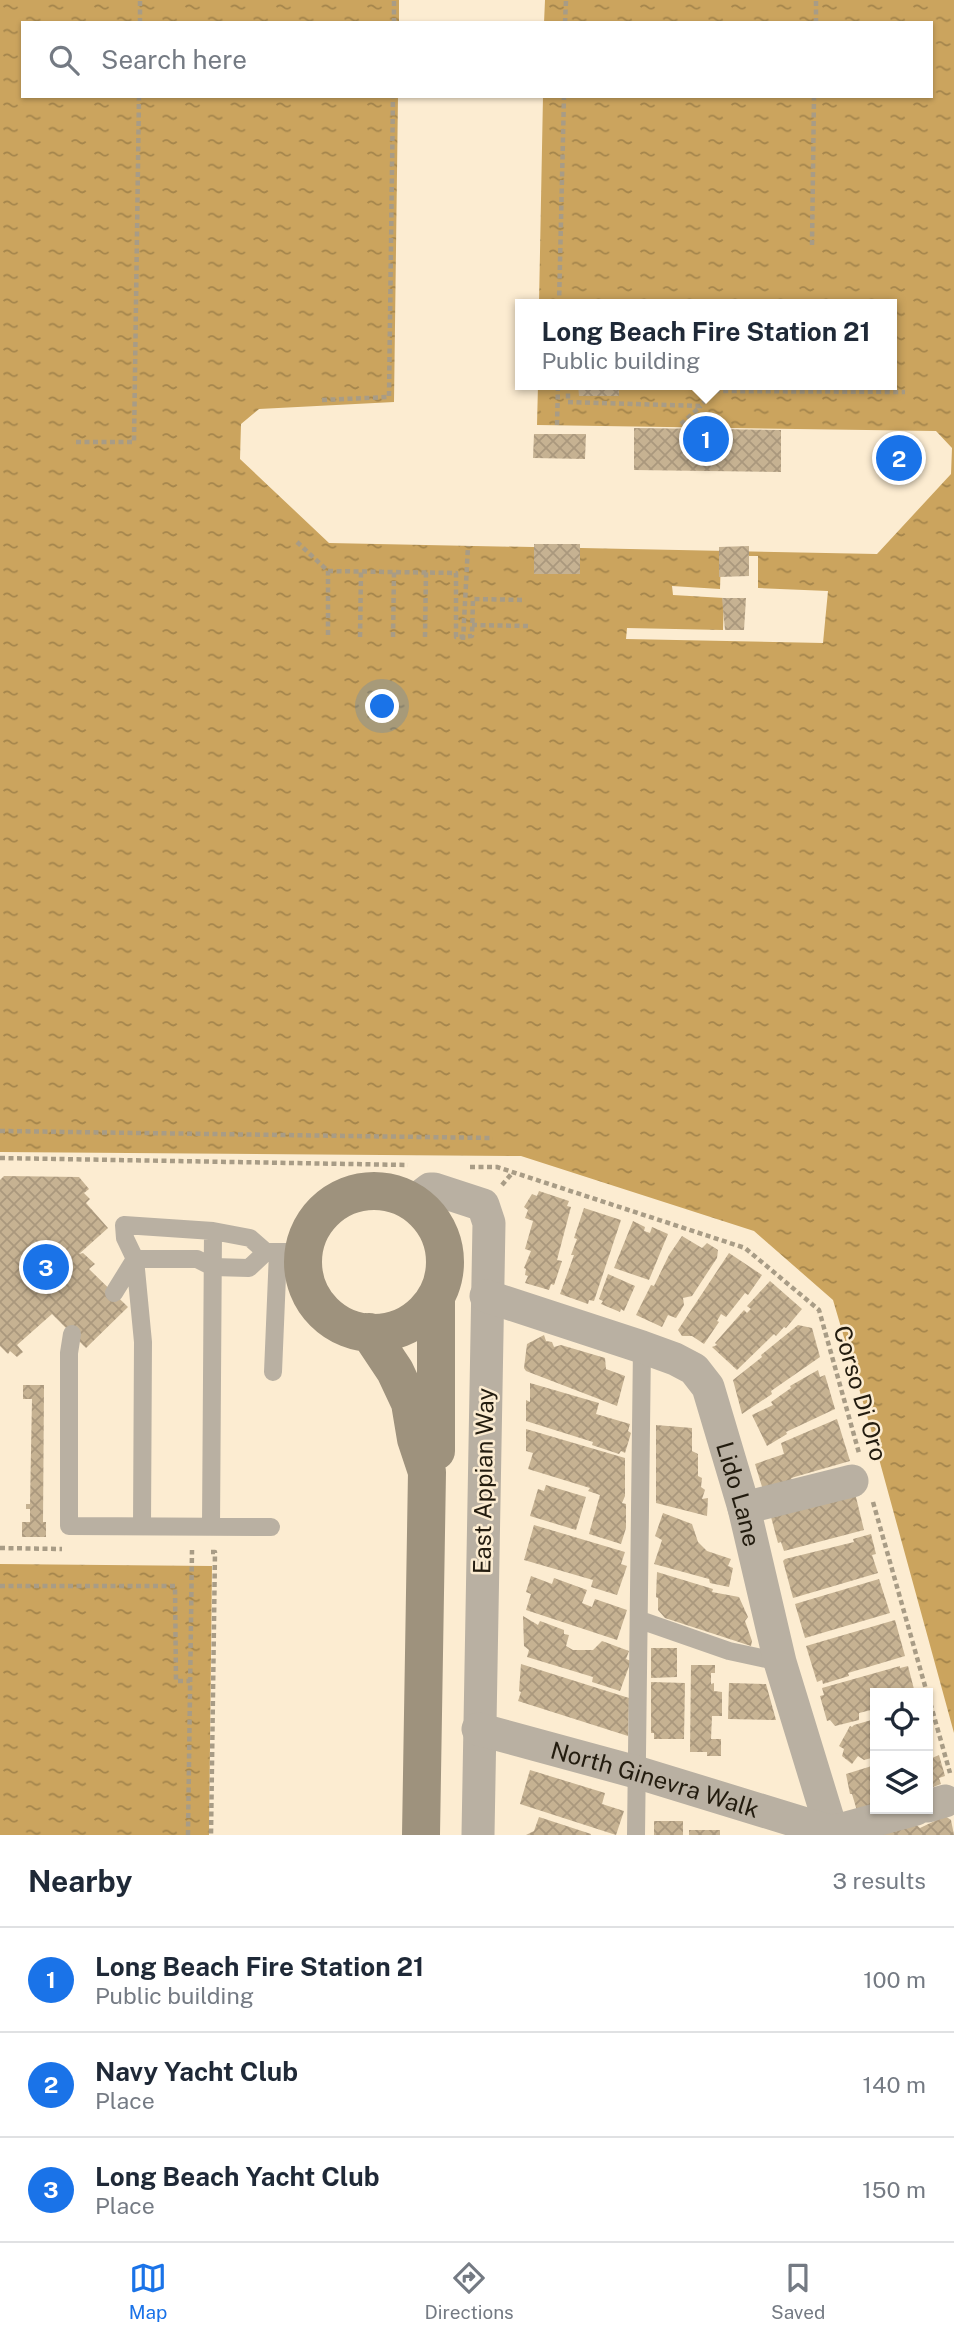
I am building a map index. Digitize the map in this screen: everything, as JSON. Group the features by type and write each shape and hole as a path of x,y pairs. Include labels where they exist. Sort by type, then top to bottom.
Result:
{"main road":[{"path":"413,1184 443,1245 444,1272 436,1297 412,1322 387,1332 369,1332 343,1325 322,1309 305,1278 283,1252 308,1234 317,1219 330,1206 345,1197 379,1191 397,1194 413,1184"},
{"name":"East Appian Way","path":"427,1472 438,1447 436,1297"},
{"name":"East Appian Way","path":"369,1332 395,1371 410,1403 416,1439 427,1472 421,1835"}],"street":[{"name":"East Appian Way","path":"413,1184 483,1205 489,1223 478,1835"},
{"name":"Lido Lane","path":"486,1296 642,1347 694,1369 708,1387 744,1508 780,1662 833,1834"},
{"path":"744,1508 861,1478"},
{"name":"North Ginevra Walk","path":"478,1729 636,1772 833,1834"},
{"path":"833,1834 935,1797"}],"lane":[{"path":"142,1526 143,1342 135,1259 125,1238 124,1225 213,1231 250,1238 283,1252"},
{"path":"211,1526 213,1231"},
{"path":"135,1259 197,1259 213,1267 249,1268 283,1252"},
{"path":"272,1372 283,1252"},
{"path":"114,1293 135,1259"},
{"path":"72,1334 69,1353 69,1526 271,1527"},
{"path":"636,1835 642,1347"},
{"path":"640,1620 729,1651 780,1662"}],"path":[{"path":"140,0 140,21"},
{"path":"394,0 394,21"},
{"path":"565,21 566,0"},
{"path":"816,0 816,21"},
{"path":"76,442 134,442 139,98"},
{"path":"322,400 389,397 393,98"},
{"path":"559,299 564,98"},
{"path":"812,245 814,98"},
{"path":"557,425 558,390"},
{"path":"568,390 568,402 700,406 717,391 905,392"},
{"path":"681,424 717,391"},
{"path":"297,542 328,571 456,573 456,637 472,636 473,599 525,600"},
{"path":"463,638 468,546"},
{"path":"328,571 328,635"},
{"path":"360,637 361,572"},
{"path":"393,637 394,572"},
{"path":"425,637 426,572"},
{"path":"472,625 528,626"},
{"path":"0,1131 493,1138"},
{"path":"0,1158 413,1184"},
{"name":"Corso Di Oro","path":"469,1167 497,1167 745,1248 819,1310 861,1478 926,1688"},
{"path":"0,1548 67,1549"},
{"path":"188,1835 190,1551 215,1552 211,1835"},
{"path":"0,1586 175,1586 176,1681 190,1681"},
{"name":"Corso Di Oro","path":"932,1751 935,1797"}],"water":[{"path":"0,0 399,0 399,21 21,21 21,98 398,98 394,402 259,409 241,424 240,459 329,543 877,554 951,474 952,448 936,431 537,425 538,390 897,390 897,299 539,299 543,98 933,98 933,21 544,21 545,0 954,0 954,1733 833,1300 754,1231 521,1156 0,1152"},
{"path":"0,1564 212,1566 209,1835 0,1835"}],"pier":[{"path":"721,556 758,556 758,588 828,591 823,643 626,639 627,628 723,630 724,598 673,595 672,586 720,589"}],"building":[{"path":"578,390 619,390 619,396 579,396"},
{"path":"634,428 781,430 781,472 634,470"},
{"path":"534,434 586,434 585,459 533,458"},
{"path":"895,436 904,436 904,443 915,444 915,473 883,473 883,443 895,443"},
{"path":"534,544 580,544 580,574 534,574"},
{"path":"749,546 749,576 719,577 719,547"},
{"path":"722,598 746,598 744,630 725,630"},
{"path":"4,1176 79,1177 89,1189 84,1193 90,1199 86,1203 108,1228 79,1254 83,1253 95,1264 89,1269 128,1307 86,1348 52,1314 17,1345 23,1352 17,1357 10,1351 8,1354 0,1346 0,1180"},
{"path":"539,1191 569,1201 567,1206 571,1207 557,1260 562,1261 554,1285 551,1284 549,1290 525,1283 528,1276 525,1275 524,1268 531,1251 525,1249 533,1221 525,1218 528,1210 524,1207 532,1194 537,1196"},
{"path":"584,1208 621,1220 594,1301 589,1300 588,1304 560,1294 574,1255 571,1255 577,1239 574,1238"},
{"path":"633,1221 645,1227 644,1231 650,1233 652,1227 668,1234 649,1280 614,1268"},
{"path":"682,1236 702,1248 707,1243 718,1250 717,1258 692,1296 683,1298 684,1305 676,1318 668,1315 662,1327 636,1315 651,1285 654,1286"},
{"path":"729,1253 762,1275 748,1295 745,1293 726,1317 721,1314 717,1321 719,1322 704,1344 692,1336 682,1336 678,1330"},
{"path":"608,1274 635,1286 624,1311 621,1309 620,1312 601,1304 603,1301 599,1299"},
{"path":"770,1281 802,1309 786,1328 776,1336 774,1334 737,1370 712,1347 717,1345 715,1343 744,1310 747,1313 751,1309 747,1306"},
{"path":"798,1325 812,1328 820,1357 742,1414 733,1380"},
{"path":"544,1335 546,1341 552,1342 554,1347 561,1345 605,1358 606,1369 625,1376 617,1406 526,1371 524,1368 527,1344"},
{"path":"818,1370 820,1377 825,1375 835,1409 786,1432 787,1434 767,1446 752,1415 773,1405 771,1402 791,1388 790,1386"},
{"path":"530,1383 599,1403 596,1414 630,1424 628,1431 631,1433 625,1453 621,1451 619,1454 592,1445 593,1442 526,1421 526,1400 530,1402"},
{"path":"23,1385 44,1385 43,1522 46,1522 46,1537 22,1537 22,1522 30,1522 30,1509 26,1509 26,1504 30,1504 32,1399 23,1399"},
{"path":"837,1419 850,1461 791,1478 793,1482 763,1490 755,1464 784,1454 781,1443"},
{"path":"656,1425 692,1428 692,1451 698,1454 698,1476 702,1478 701,1487 705,1490 702,1499 708,1498 707,1516 656,1503"},
{"path":"526,1429 625,1458 625,1496 622,1503 626,1504 626,1528 621,1544 589,1534 600,1495 588,1491 590,1488 528,1469 533,1453 526,1451"},
{"path":"546,1485 586,1497 576,1530 530,1516 538,1489 544,1491"},
{"path":"855,1493 864,1530 784,1551 781,1542 778,1543 771,1517"},
{"path":"663,1513 692,1524 698,1542 707,1551 731,1559 728,1566 733,1568 729,1587 654,1564 662,1540 655,1536"},
{"path":"534,1525 625,1552 621,1564 627,1566 617,1595 591,1587 593,1580 524,1560"},
{"path":"871,1534 876,1554 872,1555 878,1573 793,1598 783,1561 785,1559 854,1542 853,1539"},
{"path":"657,1572 713,1589 712,1592 739,1597 748,1617 745,1621 752,1641 751,1646 665,1618 658,1610"},
{"path":"531,1576 552,1584 554,1578 587,1590 582,1603 592,1607 595,1599 627,1610 617,1640 526,1610 531,1594 526,1592"},
{"path":"879,1579 890,1613 805,1638 795,1604"},
{"path":"523,1616 538,1625 540,1621 564,1630 564,1634 569,1635 566,1646 573,1650 593,1650 602,1641 629,1651 626,1659 631,1661 620,1691 592,1682 593,1677 527,1657 529,1650 524,1646"},
{"path":"895,1620 905,1656 848,1673 849,1676 823,1684 822,1680 817,1682 806,1646"},
{"path":"651,1648 677,1648 677,1677 651,1678"},
{"path":"521,1664 629,1698 628,1736 518,1701 521,1692"},
{"path":"691,1665 715,1665 715,1673 711,1673 711,1684 714,1683 714,1691 722,1692 722,1716 712,1716 711,1739 721,1739 721,1756 707,1756 707,1752 690,1752"},
{"path":"908,1666 914,1688 870,1688 870,1710 859,1713 859,1720 835,1726 830,1720 827,1721 820,1696 824,1695 822,1688"},
{"path":"651,1682 685,1683 684,1739 654,1739 654,1733 651,1733"},
{"path":"729,1683 766,1684 776,1720 728,1719"},
{"path":"870,1720 870,1758 864,1760 858,1756 852,1764 842,1756 844,1749 839,1746 850,1726"},
{"path":"939,1755 945,1776 939,1778 941,1784 933,1787 933,1758"},
{"path":"870,1767 870,1810 858,1814 846,1774"},
{"path":"530,1770 605,1793 602,1804 624,1811 616,1835 520,1804"},
{"path":"945,1816 951,1820 954,1835 875,1835 914,1823 920,1828"},
{"path":"539,1817 591,1835 526,1835 534,1831"},
{"path":"654,1821 683,1821 683,1835 654,1835"},
{"path":"689,1830 720,1830 720,1835 689,1835"}],"place":[{"name":"Long Beach Fire Station 21","path":"706,439"},
{"name":"Navy Yacht Club","path":"899,458"},
{"name":"Long Beach Yacht Club","path":"46,1267"}]}
